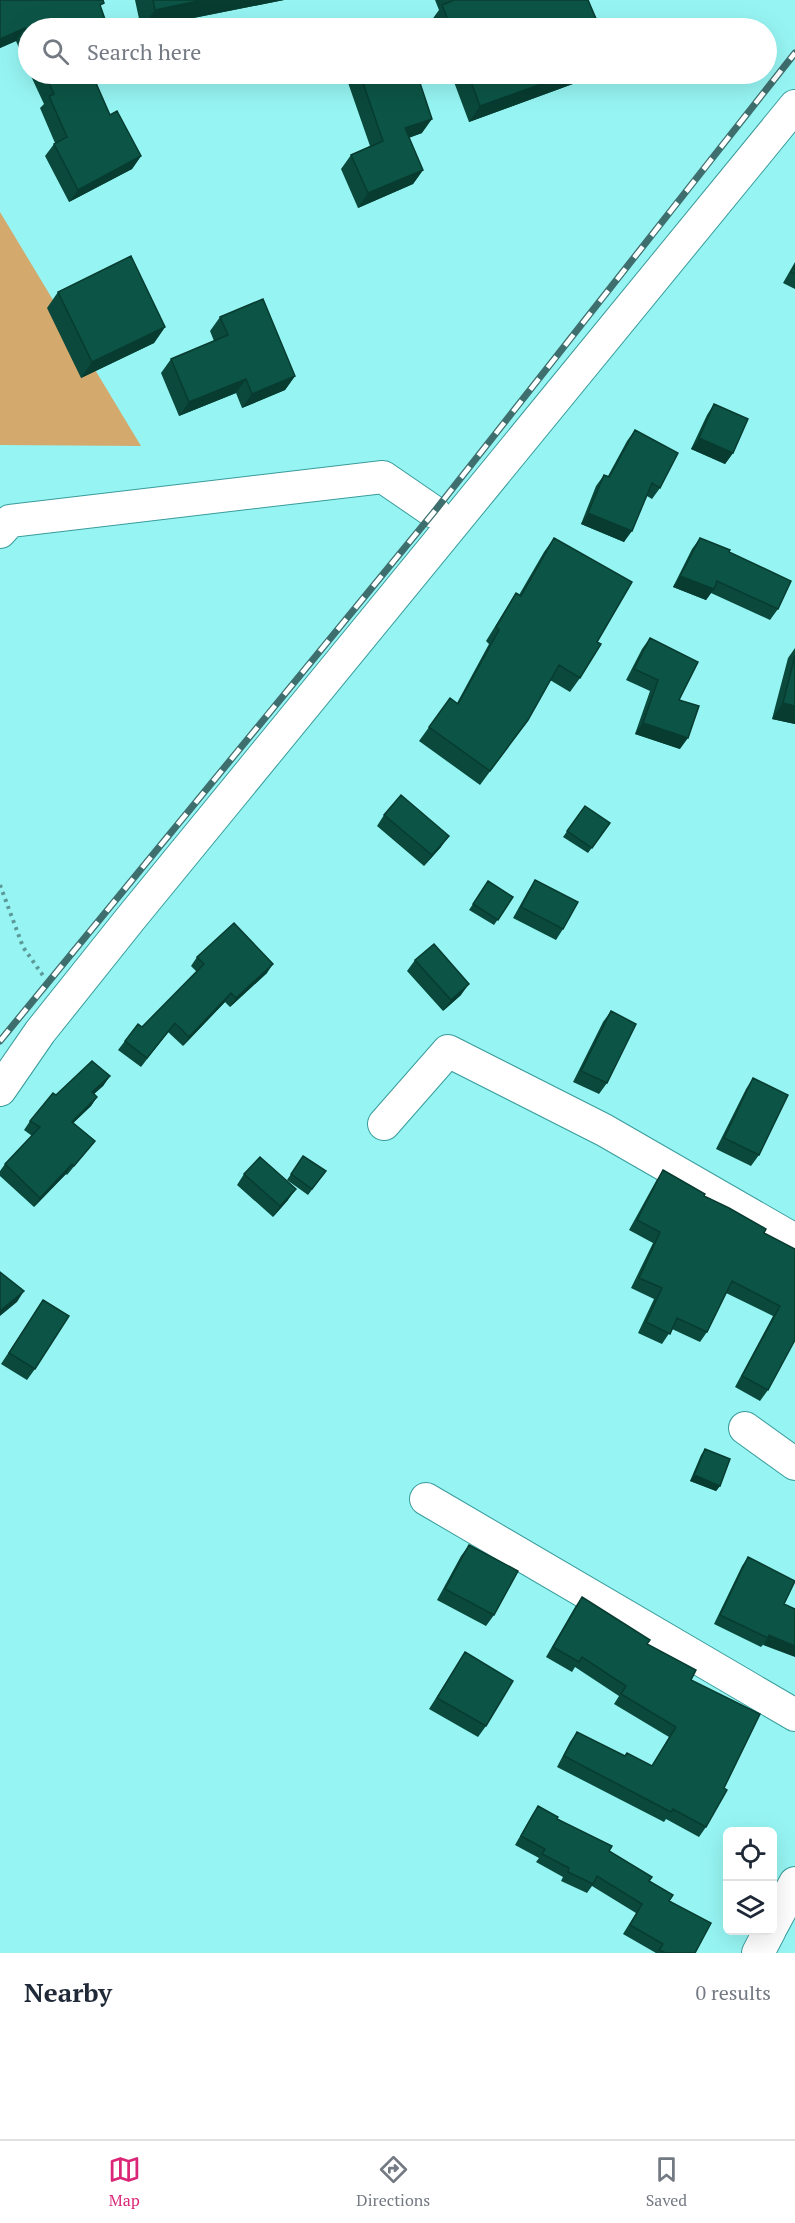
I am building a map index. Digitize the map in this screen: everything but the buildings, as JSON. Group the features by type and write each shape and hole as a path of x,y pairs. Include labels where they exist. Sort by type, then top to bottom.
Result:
{"street":[{"path":"0,1090 66,999 795,106"},
{"path":"0,532 10,521 383,477 434,512"},
{"path":"384,1124 448,1051 604,1130 795,1240"},
{"path":"745,1428 795,1464"},
{"path":"426,1499 795,1715"},
{"path":"777,1917 795,1884"},
{"path":"758,1953 767,1935"}],"path":[{"path":"0,885 22,947 34,966 66,999"}],"shaded area":[{"path":"0,212 141,446 0,445"}],"railway":[{"path":"777,76 795,53"},
{"path":"0,1041 434,512 771,84"}]}
